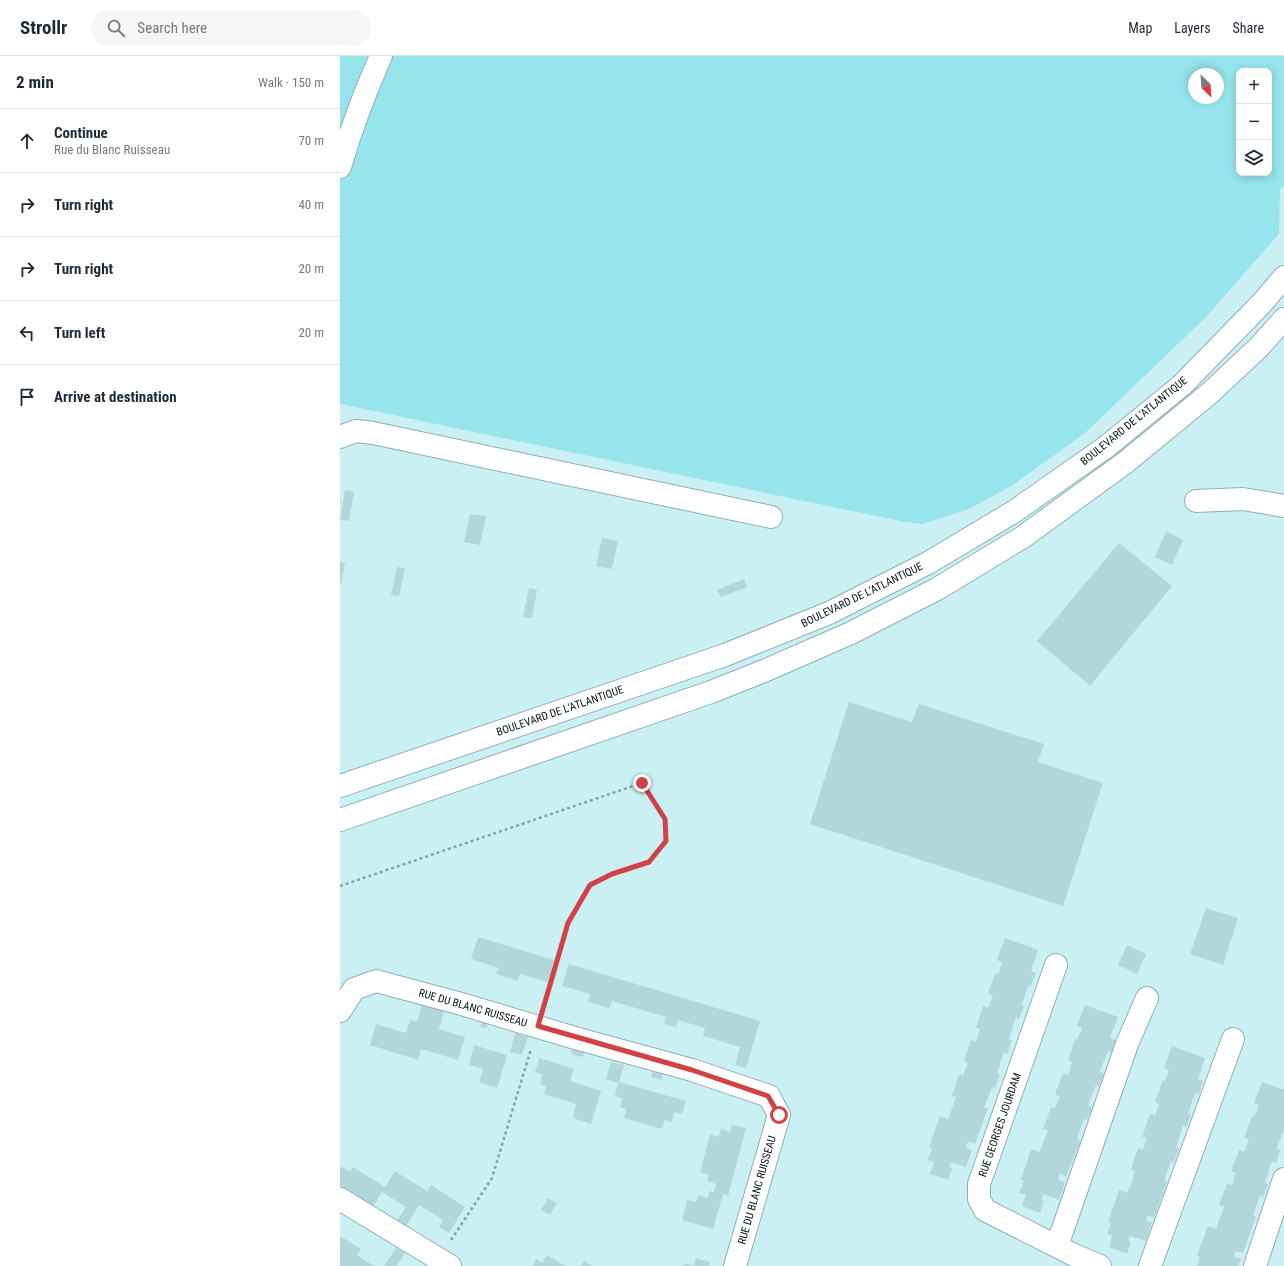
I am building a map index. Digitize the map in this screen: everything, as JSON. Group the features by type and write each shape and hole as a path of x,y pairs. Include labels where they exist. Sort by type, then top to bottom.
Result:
{"main road":[{"path":"340,167 366,90 381,56"},
{"name":"BOULEVARD DE L'ATLANTIQUE","path":"340,786 725,655 829,613 928,563 1015,511 1106,447 1182,385 1262,303 1284,277"},
{"path":"340,820 718,689 764,671 851,633 937,589 1022,537 1126,462 1210,393 1258,348 1284,319"},
{"path":"340,438 356,432 373,433 771,517"},
{"path":"1196,501 1243,499 1284,506"},
{"name":"RUE GEORGES JOURDAM","path":"1056,965 979,1184 979,1199 985,1210 1100,1266"},
{"name":"RUE DU BLANC RUISSEAU","path":"340,1011 354,989 376,980 458,1002 692,1070 768,1096 779,1115 735,1266"},
{"path":"1057,1246 1126,1044 1147,998"},
{"path":"1150,1266 1233,1039"},
{"path":"1255,1266 1284,1178"},
{"path":"340,1199 444,1262"}],"path":[{"path":"340,886 642,783 665,819 666,841 649,862 612,874 590,885 568,923 492,1178 444,1262"}],"shaded area":[{"path":"340,56 1284,56 1284,185 1280,190 1279,234 1206,317 1084,434 1013,485 969,509 922,524 900,521 340,404"}],"building":[{"path":"345,490 354,492 349,521 340,520"},
{"path":"470,514 486,516 480,545 464,542"},
{"path":"1166,531 1183,540 1172,565 1155,557"},
{"path":"602,538 618,541 612,569 596,566"},
{"path":"1119,543 1172,586 1090,686 1037,641"},
{"path":"340,562 345,563 341,584 340,584"},
{"path":"397,567 405,568 399,596 391,595"},
{"path":"744,579 747,587 721,597 717,590"},
{"path":"529,588 537,590 532,618 523,617"},
{"path":"849,702 912,722 919,704 1044,744 1038,762 1103,783 1063,906 810,824"},
{"path":"1206,908 1238,918 1223,965 1190,954"},
{"path":"478,937 554,960 548,982 520,974 518,981 496,974 499,968 471,959"},
{"path":"1005,938 1038,950 1031,971 1036,973 1031,986 1029,985 1021,1005 1024,1006 1019,1019 1016,1018 1011,1032 1009,1039 1012,1040 1007,1054 1004,1052 997,1073 1000,1074 995,1088 992,1087 984,1108 988,1108 975,1144 968,1141 966,1147 972,1150 966,1167 951,1162 949,1167 952,1168 948,1180 930,1174 934,1162 928,1160 932,1148 929,1147 940,1116 948,1119 956,1097 952,1096 959,1074 963,1076 968,1063 964,1061 971,1040 976,1042 980,1029 976,1028 983,1006 988,1008 993,996 988,993 995,973 998,974 1002,962 997,960"},
{"path":"1127,945 1146,954 1137,974 1118,965"},
{"path":"569,964 760,1021 746,1068 735,1065 740,1047 703,1036 705,1028 678,1020 676,1027 664,1024 666,1017 612,1001 609,1008 588,1002 590,994 562,986"},
{"path":"422,1004 444,1011 439,1029 465,1037 458,1060 421,1049 418,1060 370,1045 376,1024 406,1033 410,1020 417,1022"},
{"path":"1085,1005 1118,1017 1110,1038 1116,1040 1111,1053 1108,1051 1103,1063 1100,1072 1104,1073 1099,1086 1096,1085 1088,1106 1092,1107 1087,1120 1084,1119 1077,1140 1080,1141 1066,1177 1060,1174 1058,1180 1065,1182 1059,1200 1043,1194 1041,1200 1044,1201 1040,1213 1022,1206 1026,1195 1019,1193 1024,1181 1021,1180 1031,1149 1040,1152 1048,1130 1043,1129 1051,1107 1055,1108 1060,1096 1055,1095 1063,1073 1068,1075 1072,1062 1068,1061 1075,1039 1077,1040 1082,1028 1077,1026"},
{"path":"483,1019 488,1021 486,1028 480,1027"},
{"path":"515,1033 528,1037 522,1055 510,1052"},
{"path":"474,1045 507,1055 497,1088 479,1082 483,1069 469,1065"},
{"path":"573,1046 585,1050 583,1057 571,1054"},
{"path":"1172,1046 1205,1058 1198,1079 1203,1081 1199,1094 1195,1093 1188,1114 1191,1114 1187,1127 1183,1126 1176,1148 1179,1148 1174,1162 1171,1161 1164,1181 1167,1182 1154,1218 1148,1215 1146,1221 1152,1223 1146,1241 1130,1236 1128,1241 1131,1242 1127,1254 1109,1247 1112,1236 1107,1234 1111,1223 1108,1222 1119,1190 1127,1193 1131,1185 1135,1171 1131,1169 1138,1148 1143,1150 1147,1138 1142,1137 1150,1114 1155,1116 1159,1104 1155,1102 1163,1080 1165,1081 1169,1070 1164,1068"},
{"path":"539,1058 574,1069 570,1081 601,1091 591,1124 573,1118 576,1104 544,1094 546,1086 540,1084 542,1074 535,1072"},
{"path":"611,1062 624,1065 619,1082 686,1101 682,1114 674,1112 672,1122 665,1120 662,1129 624,1118 626,1109 620,1107 622,1098 615,1096 618,1083 606,1079"},
{"path":"653,1070 663,1073 662,1080 651,1077"},
{"path":"1262,1082 1284,1090 1284,1129 1277,1148 1280,1150 1276,1163 1272,1161 1265,1182 1268,1184 1263,1197 1260,1196 1253,1216 1256,1217 1243,1253 1236,1251 1234,1257 1241,1259 1238,1266 1197,1266 1200,1257 1197,1256 1208,1226 1216,1229 1224,1207 1219,1205 1227,1184 1232,1185 1236,1173 1231,1171 1239,1150 1244,1152 1249,1139 1244,1138 1252,1116 1254,1117 1259,1105 1254,1103"},
{"path":"732,1125 746,1128 728,1196 723,1194 713,1229 682,1220 687,1200 696,1202 698,1195 707,1198 710,1191 714,1192 716,1184 707,1181 709,1175 700,1172 710,1134 719,1137 721,1129 730,1132"},
{"path":"340,1166 350,1172 353,1167 385,1187 395,1171 427,1191 431,1185 465,1207 449,1233 439,1227 443,1220 419,1205 405,1228 396,1222 406,1207 382,1192 372,1208 340,1188"},
{"path":"548,1198 557,1203 550,1215 541,1210"},
{"path":"340,1236 361,1249 357,1255 374,1266 340,1266"},
{"path":"396,1248 405,1253 397,1266 384,1266"},
{"path":"547,1255 565,1266 533,1266 536,1259 542,1263"},
{"path":"696,1258 710,1262 709,1266 694,1266"},
{"path":"584,1261 592,1266 581,1266"},
{"path":"685,1263 694,1266 684,1266"}],"route":[{"path":"642,783 665,819 666,841 649,862 612,874 590,885 568,923 538,1026 692,1070 768,1096 779,1115"}]}
